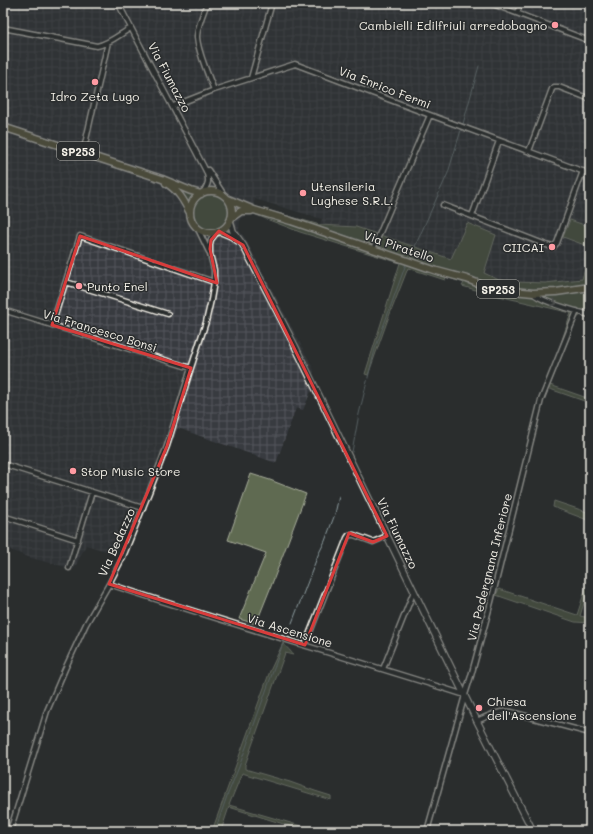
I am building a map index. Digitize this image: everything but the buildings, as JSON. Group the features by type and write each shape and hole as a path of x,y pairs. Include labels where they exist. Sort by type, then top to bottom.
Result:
{"main road":[{"name":"SP253","path":"3,127 162,179 191,191 202,193 212,191 220,193 226,197"},
{"name":"SP253","path":"152,176 175,190 183,200 196,226"},
{"path":"190,213 194,200 202,193"},
{"name":"Via Piratello","path":"226,197 259,212"},
{"path":"226,197 232,206 231,220"},
{"name":"Via Piratello","path":"231,220 245,210 259,212 291,221 488,287 533,293 556,292 590,287"},
{"name":"SP253","path":"218,232 227,226 231,220"},
{"path":"196,226 207,232 218,232"}],"street":[{"path":"3,16 5,3"},
{"name":"Via Fiumazzo","path":"118,3 206,171 209,179 202,193"},
{"path":"207,3 197,37 199,49 214,90"},
{"path":"251,78 272,3"},
{"path":"490,3 590,41"},
{"path":"517,13 521,3"},
{"path":"3,28 93,46 108,42 131,28"},
{"path":"83,153 108,42"},
{"name":"Via Enrico Fermi","path":"173,106 214,90 295,64 590,174"},
{"path":"528,151 554,87 559,87 590,99"},
{"path":"373,249 430,115"},
{"path":"472,216 499,140"},
{"name":"Via Fiumazzo","path":"202,162 226,197"},
{"path":"443,205 551,247 557,243 584,171"},
{"name":"Via Fiumazzo","path":"231,220 233,231 243,245 294,344 477,720 533,831"},
{"name":"Via Bedazzo","path":"10,831 47,711 86,624 123,556 143,508 167,446 206,322 214,282 214,270 210,254 196,226"},
{"name":"Via Fiumazzo","path":"218,232 231,236 243,245"},
{"name":"Via Bedazzo","path":"210,254 210,242 218,232"},
{"path":"52,325 80,236 214,282"},
{"path":"66,282 168,314"},
{"name":"Via Piratello","path":"533,293 536,296 590,315"},
{"name":"Via Francesco Bonsi","path":"3,311 191,368"},
{"name":"Via Pedergnana Inferiore","path":"427,831 491,602 541,400 577,311"},
{"path":"3,464 143,508"},
{"path":"69,568 92,492"},
{"path":"3,516 78,540"},
{"path":"305,645 347,538 350,535 354,535 372,542 387,536"},
{"name":"Via Ascensione","path":"109,584 190,611 465,695"},
{"path":"383,669 414,591"},
{"path":"477,720 506,711 590,734"}],"highlighted area":[{"path":"219,231 243,245 387,536 373,542 349,533 305,645 109,584 167,446 191,368 52,325 80,236 217,283 210,249 211,240"}],"shaded area":[{"path":"3,3 590,3 590,227 570,220 563,237 590,247 590,252 582,279 545,283 516,282 499,280 484,273 496,235 467,223 452,259 356,227 320,225 322,219 255,199 251,213 240,219 239,230 246,240 314,370 312,389 303,410 296,408 276,463 178,428 145,509 127,510 109,552 86,545 74,569 31,558 3,547"}],"green space":[{"path":"174,186 195,194 190,200 188,206"},
{"path":"211,193 224,199 230,212 224,225 211,231 198,225 192,212 198,199"},
{"path":"253,206 320,225 356,227 451,259 467,223 496,235 484,273 499,280 545,283 582,279 590,252 590,318 581,315 577,318 550,385 590,399 590,403 544,387 557,355 571,313 476,290 462,286 464,283 446,277 445,280 408,268 368,375 365,374 400,263 300,232 251,213"},
{"path":"570,220 590,227 590,247 563,237"},
{"path":"251,474 306,494 256,624 239,619 266,553 228,540"},
{"path":"554,501 590,513 590,521 553,507"},
{"path":"590,575 590,583 580,616 590,618 590,623 575,622 496,595 499,589 577,615"},
{"path":"283,643 293,655 285,653 245,765 245,769 331,796 331,800 242,773 229,805 318,831 306,831 229,807 221,831 212,831 270,671"}],"waterway":[{"path":"463,124 479,66"},
{"path":"412,253 448,173 461,130"},
{"path":"352,452 359,414 375,349 406,264"},
{"path":"292,623 335,514 339,496"},
{"path":"215,831 282,646 285,643"}],"place":[{"name":"Cambielli Edilfriuli arredobagno","path":"555,25"},
{"name":"Idro Zeta Lugo","path":"95,82"},
{"name":"Utensileria Lughese S.R.L.","path":"303,193"},
{"name":"CIICAI","path":"552,247"},
{"name":"Punto Enel","path":"79,286"},
{"name":"Stop Music Store","path":"73,471"},
{"name":"Chiesa dell'Ascensione","path":"479,708"}]}
